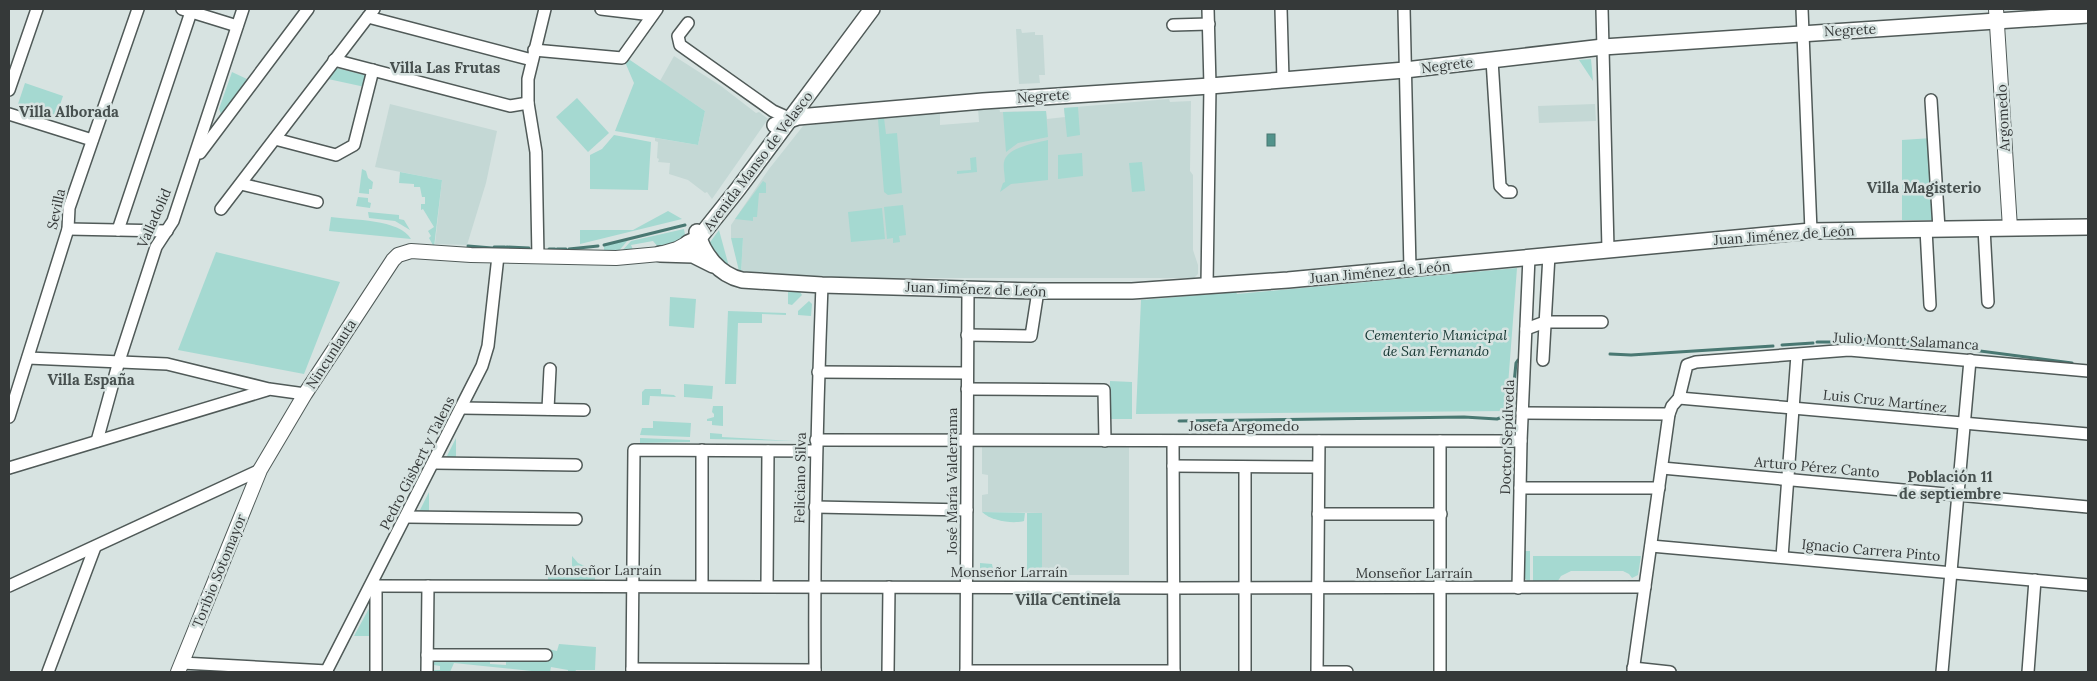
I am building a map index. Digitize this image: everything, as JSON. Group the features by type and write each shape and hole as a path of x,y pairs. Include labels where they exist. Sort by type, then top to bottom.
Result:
{"main road":[{"name":"Avenida Manso de Velasco","path":"791,117 860,9"},
{"name":"Avenida Manso de Velasco","path":"694,238 791,117 872,9"},
{"name":"Negrete","path":"791,117 1405,70 1603,47 1803,33 1997,15 2088,15"},
{"name":"Juan Jiménez de León","path":"660,254 693,255 707,260 731,278 742,280 822,285 1123,292 1266,282 1811,231 2088,227"},
{"path":"694,238 701,244 721,271"}],"street":[{"path":"9,90 37,9"},
{"name":"Sevilla","path":"9,417 68,229 69,208 138,9"},
{"name":"Valladolid","path":"97,441 119,361 156,248 167,231 194,162 243,9"},
{"path":"294,27 300,9"},
{"path":"194,162 308,9"},
{"path":"532,9 544,10 528,79 528,103 536,152 538,257"},
{"path":"601,9 654,12"},
{"path":"1207,285 1210,86 1208,9"},
{"path":"1281,9 1283,80"},
{"path":"1404,9 1410,269"},
{"path":"1602,9 1608,249"},
{"path":"1802,9 1811,231"},
{"path":"118,230 187,10 237,26"},
{"path":"221,209 371,13 533,55 622,58 654,12"},
{"name":"Argomedo","path":"1997,15 2010,228"},
{"path":"688,23 678,36 680,45 760,103 791,117"},
{"path":"1172,25 1209,24"},
{"path":"334,60 510,106 528,103"},
{"path":"1492,60 1500,186 1506,192 1511,192"},
{"path":"275,140 336,155 354,145 373,70"},
{"path":"1930,305 1932,229 1931,100"},
{"path":"9,114 92,140"},
{"path":"241,184 317,202"},
{"path":"1984,228 1988,302"},
{"path":"68,229 167,231"},
{"name":"Nincunlauta","path":"260,470 306,394 398,255 411,251 498,256 616,258 660,254 677,249 694,238"},
{"path":"1543,360 1549,255"},
{"name":"Pedro Gisbert y Talens","path":"327,672 374,586 406,517 487,356 498,256"},
{"name":"Doctor Sepúlveda","path":"1518,588 1521,441 1529,257"},
{"name":"Feliciano Silva","path":"815,671 814,507 822,285"},
{"name":"José María Valderrama","path":"966,671 968,289"},
{"path":"967,336 1031,336 1038,291"},
{"path":"1526,329 1545,322 1602,322"},
{"name":"Julio Montt Salamanca","path":"1679,398 1685,368 1692,363 1849,350 2088,371"},
{"path":"1782,557 1797,355"},
{"path":"28,358 167,364 269,389 306,394"},
{"path":"1942,672 1970,360"},
{"path":"548,409 550,369"},
{"path":"818,372 967,373"},
{"path":"9,468 269,389"},
{"path":"967,389 1104,390 1105,441"},
{"path":"1670,672 1633,670 1669,414 1672,406 1679,398"},
{"name":"Luis Cruz Martínez","path":"1679,398 2088,434"},
{"path":"461,408 584,410"},
{"path":"1522,413 1669,414"},
{"name":"Josefa Argomedo","path":"633,585 634,450 768,451 816,446 967,440 1521,441"},
{"path":"966,671 1174,672 1172,588 1173,441"},
{"path":"1319,441 1317,672 1347,672"},
{"path":"1440,441 1440,672"},
{"path":"702,450 702,585"},
{"path":"766,586 768,451"},
{"path":"434,463 576,465"},
{"path":"1173,466 1318,467"},
{"path":"1245,466 1245,672"},
{"name":"Arturo Pérez Canto","path":"1662,468 2088,507"},
{"path":"9,586 260,470"},
{"name":"Toribio Sotomayor","path":"180,668 260,470"},
{"path":"1520,488 1659,488"},
{"path":"814,507 967,510"},
{"path":"1318,514 1440,514"},
{"path":"406,517 576,519"},
{"name":"Ignacio Carrera Pinto","path":"1651,546 2088,585"},
{"path":"48,672 95,547"},
{"path":"2028,672 2035,580"},
{"path":"633,585 632,671 815,671"},
{"path":"374,586 376,672"},
{"name":"Monseñor Larraín","path":"374,586 1645,587"},
{"path":"427,672 428,586"},
{"path":"888,672 889,587"},
{"path":"428,656 546,655"},
{"path":"180,668 327,672"}],"shaded area":[{"path":"1016,29 1021,29 1022,33 1035,32 1035,35 1043,35 1045,75 1039,75 1040,83 1019,84"},
{"path":"674,56 721,86 756,113 759,112 768,119 712,199 707,192 705,193 688,180 669,174 670,163 658,162 658,142 655,141 655,138 698,145 705,111 660,81"},
{"path":"1169,99 1170,102 1191,101 1190,171 1193,175 1193,250 1198,265 1198,274 1194,278 839,278 741,274 743,239 731,238 731,225 769,169 803,126 940,111 940,125 979,122 978,108 999,106 1000,112 1046,111 1047,119 1065,117 1064,108"},
{"path":"390,104 497,131 486,183 467,245 435,244 442,180 375,167"},
{"path":"1595,104 1596,121 1539,123 1538,106"},
{"path":"982,445 1129,446 1129,575 1042,575 1042,513 982,512 982,495 988,494 988,475 982,474"}],"green space":[{"path":"627,58 705,111 698,145 615,131 634,83 625,62"},
{"path":"1591,59 1593,81 1579,60"},
{"path":"337,68 368,76 365,87 328,79"},
{"path":"232,72 249,80 224,114 221,114 219,109"},
{"path":"25,83 63,96 56,117 18,104"},
{"path":"577,98 609,133 588,152 556,117"},
{"path":"1078,107 1080,135 1067,137 1064,108"},
{"path":"1046,111 1048,137 1018,143 1006,152 1003,112"},
{"path":"884,118 886,134 897,133 902,193 888,195 884,192 878,119"},
{"path":"614,135 651,142 648,190 590,189 590,155 602,149"},
{"path":"1932,138 1936,220 1902,220 1902,140"},
{"path":"1048,140 1048,180 1011,184 1000,192 1005,182 1004,162 1006,157 1023,146"},
{"path":"1082,153 1083,176 1058,179 1058,155"},
{"path":"976,157 977,172 957,174 957,171 971,170 970,158"},
{"path":"1142,162 1145,191 1132,192 1129,163"},
{"path":"362,169 366,171 368,178 373,182 372,189 369,189 369,194 359,193"},
{"path":"400,172 442,180 434,247 429,238 431,236 428,231 434,227 423,209 421,210 421,204 425,204 425,197 422,197 420,187 414,187 414,184 399,183"},
{"path":"763,181 766,183 766,193 759,193 757,217 753,217 753,221 735,219"},
{"path":"358,197 368,198 368,202 371,203 370,208 356,206"},
{"path":"903,205 906,235 899,236 900,242 893,243 893,238 887,239 884,207"},
{"path":"882,208 885,239 851,242 848,212"},
{"path":"668,211 682,219 580,244 580,230 633,230"},
{"path":"368,212 399,215 399,219 404,220 410,230 395,221 369,218"},
{"path":"331,217 386,224 405,232 411,239 329,231"},
{"path":"684,229 685,235 678,242 659,248 653,241 631,245 634,252 620,253 631,241"},
{"path":"719,230 728,263 725,267 708,245"},
{"path":"731,238 743,238 741,274 739,271"},
{"path":"629,239 617,253 604,252 604,246"},
{"path":"216,252 340,282 304,374 178,350"},
{"name":"Cementerio Municipal de San Fernando","path":"1517,268 1506,411 1136,414 1141,300 1236,292 1237,294"},
{"path":"788,292 800,292 802,295 792,305 788,304"},
{"path":"670,297 696,299 694,328 669,326"},
{"path":"809,301 812,304 811,316 798,315 798,311"},
{"path":"728,311 786,313 786,315 762,314 762,323 738,323 736,384 725,384"},
{"path":"1110,381 1132,382 1132,419 1109,419"},
{"path":"684,384 713,386 712,399 684,397"},
{"path":"645,389 661,389 661,394 674,395 676,397 650,396 649,405 642,405 642,392"},
{"path":"713,406 723,406 723,426 712,425 712,421 707,421 707,419 714,417 712,412"},
{"path":"653,421 691,423 690,437 640,435 642,428 653,428"},
{"path":"710,433 722,434 722,437 794,441 710,439"},
{"path":"456,438 456,458 446,458"},
{"path":"640,438 690,440 690,442 640,443"},
{"path":"429,492 429,512 419,512"},
{"path":"982,512 1025,513 1024,521 1014,522 996,520"},
{"path":"1027,513 1042,513 1042,575 1027,575"},
{"path":"1523,551 1530,551 1530,583 1523,577"},
{"path":"572,556 578,563 591,569 586,572 572,572"},
{"path":"1533,556 1641,556 1638,575 1632,578 1623,571 1571,571 1561,576 1556,584 1533,583"},
{"path":"980,563 992,564 994,574 980,574"},
{"path":"595,571 595,580 548,580 548,574 589,574"},
{"path":"372,603 372,636 354,636"},
{"path":"559,644 596,647 595,670 568,672 568,670 551,667 550,672 541,672 454,663 450,672 434,672 434,670 440,670 440,666 434,665 434,660 490,657 490,664 506,665 506,657 547,657 548,649 557,651"}],"water":[{"path":"1267,134 1275,134 1275,146 1267,146"}],"waterway":[{"path":"604,245 685,225"},
{"path":"468,246 492,248"},
{"path":"569,249 598,246"},
{"path":"494,247 505,247"},
{"path":"507,247 529,248"},
{"path":"549,249 555,249"},
{"path":"557,249 566,249"},
{"path":"1850,342 1867,339 1888,339 2072,363"},
{"path":"1817,342 1833,342"},
{"path":"1837,342 1847,342"},
{"path":"1782,345 1813,343"},
{"path":"1610,354 1631,355 1773,346"},
{"path":"1179,421 1464,417 1497,419 1511,414 1516,363 1518,360"}],"district":[{"name":"Villa Las Frutas","path":"445,67"},
{"name":"Villa Alborada","path":"69,111"},
{"name":"Villa Magisterio","path":"1924,187"},
{"name":"Villa España","path":"91,379"},
{"name":"Población 11 de septiembre","path":"1950,484"},
{"name":"Villa Centinela","path":"1068,599"}]}
